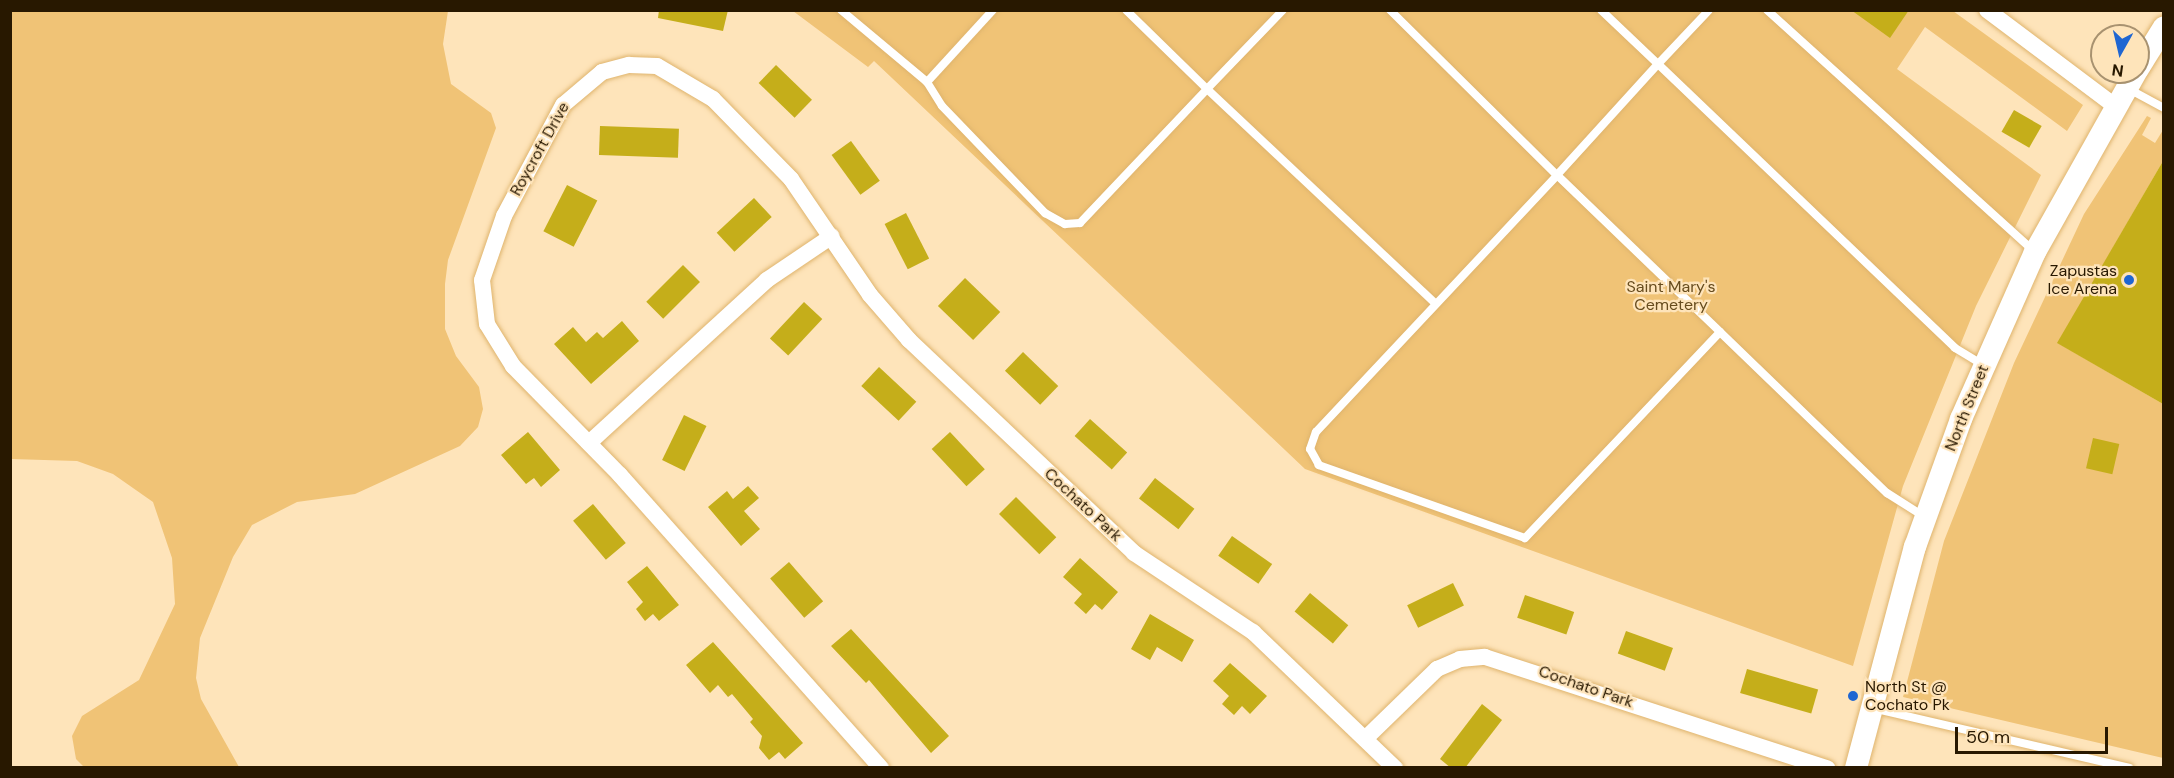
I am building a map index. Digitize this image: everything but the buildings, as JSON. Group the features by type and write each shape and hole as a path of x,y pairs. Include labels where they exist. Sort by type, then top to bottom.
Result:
{"main road":[{"name":"North Street","path":"2150,49 2163,27"},
{"name":"North Street","path":"1856,768 1925,518 1984,365 2035,252 2129,84"}],"street":[{"path":"1987,10 2090,64"},
{"name":"Roycroft Drive","path":"589,443 539,392 495,339 482,308 482,280 504,216 556,117 580,85 629,65 671,71 713,99 776,162"},
{"name":"Cochato Park","path":"776,162 832,236 870,295 909,340 1134,553 1236,618 1367,737 1395,768"},
{"path":"832,236 767,280 589,443 881,768"},
{"name":"Cochato Park","path":"1367,737 1437,669 1460,659 1485,657 1827,768"}],"lane":[{"path":"841,10 927,82 942,106 1045,213 1065,224 1080,223 1283,10"},
{"path":"927,82 993,10"},
{"path":"1126,10 1434,302"},
{"path":"1390,10 1557,175 1887,493 1925,518"},
{"path":"1601,10 1955,348 1984,365"},
{"path":"1709,10 1557,175 1434,302 1316,432 1311,453 1325,469 1516,538 1537,531 1720,332"},
{"path":"1767,10 2035,252"},
{"path":"2129,84 2163,108"},
{"path":"1872,707 2129,768"}],"green space":[{"path":"11,10 448,11 443,44 451,84 491,113 496,128 448,260 445,284 445,329 456,356 479,387 483,409 478,427 460,446 355,494 297,502 252,525 233,557 200,638 196,678 201,699 239,767 84,767 76,759 72,736 82,716 139,680 175,604 172,558 153,502 113,474 77,461 11,459"},
{"name":"Saint Mary's Cemetery","path":"793,11 1953,11 2083,105 2067,131 1925,27 1897,69 2041,175 1976,306 1903,486 1853,666 1305,469 874,61 868,67"},
{"path":"2147,116 2151,118 2142,135 2155,143 2163,130 2163,161 2058,343 2163,404 2163,758 1903,697 1944,541 2014,363 2084,214"}],"place":[{"name":"Zapustas Ice Arena","path":"2129,280"},
{"name":"North St @ Cochato Pk","path":"1853,696"}]}
